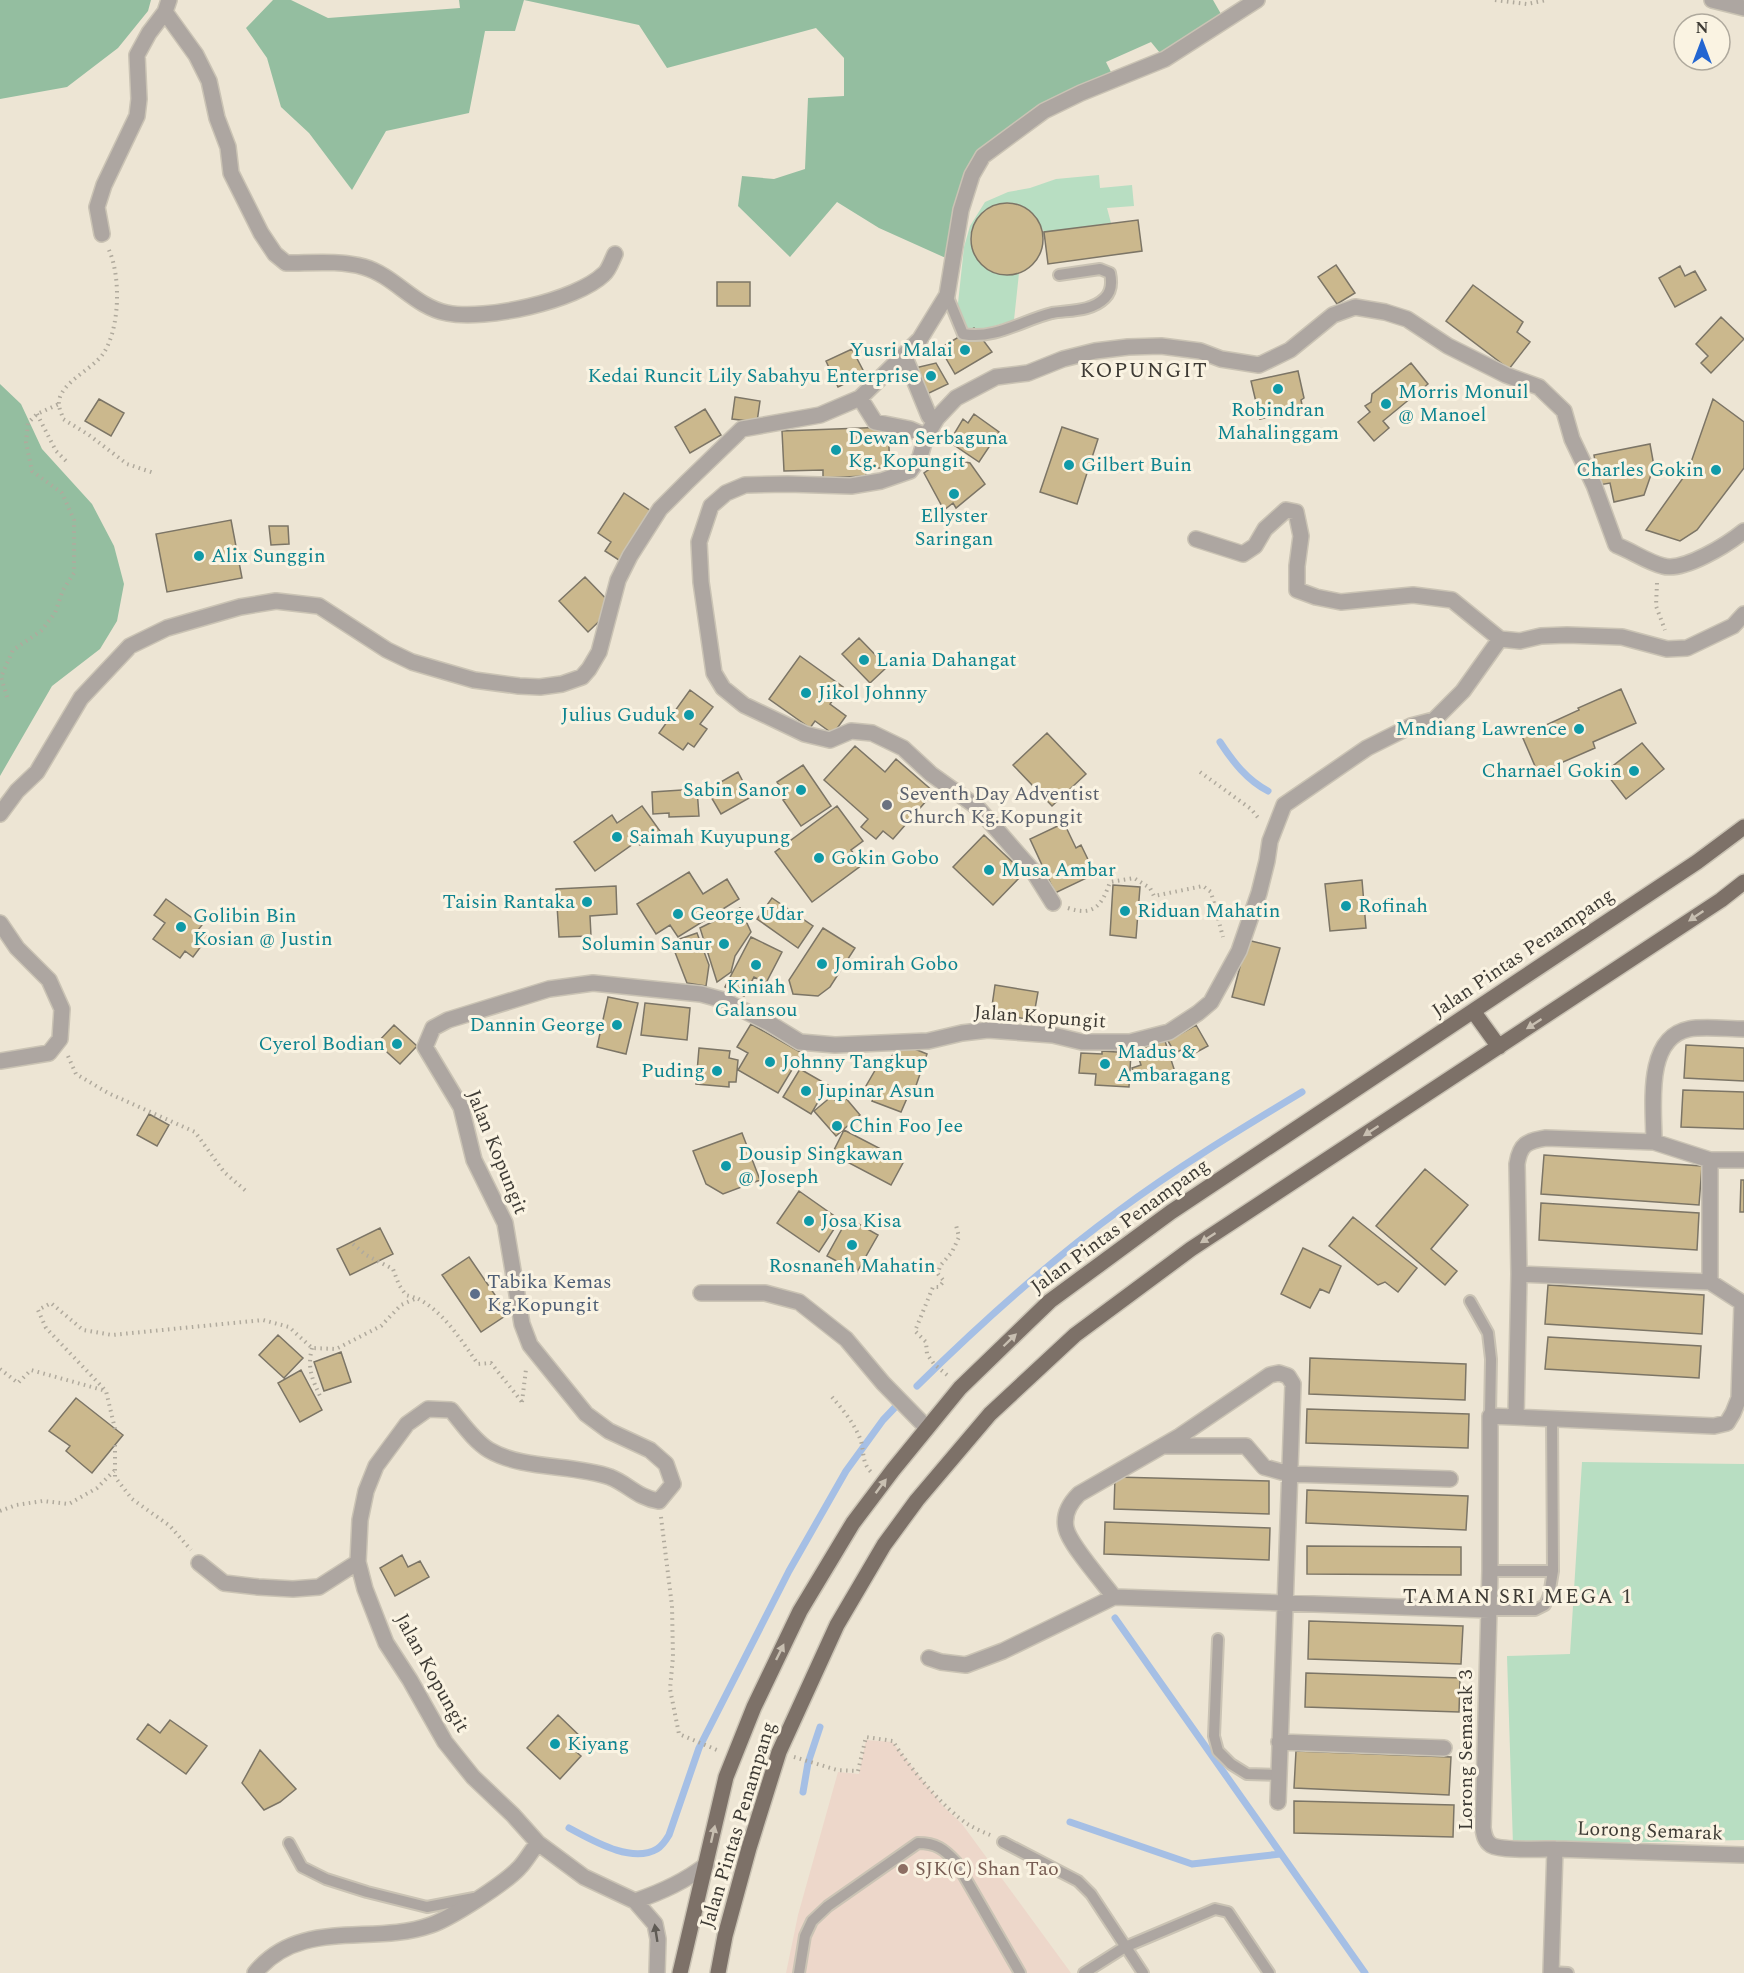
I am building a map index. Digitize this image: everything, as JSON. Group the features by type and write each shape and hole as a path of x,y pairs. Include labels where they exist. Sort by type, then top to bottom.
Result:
{"main road":[{"name":"Jalan Pintas Penampang","path":"680,1973 726,1777 754,1707 800,1611 853,1523 960,1388 1050,1301 1171,1212 1697,862 1744,827"},
{"name":"Jalan Pintas Penampang","path":"718,1973 725,1936 749,1848 779,1752 837,1625 884,1545 917,1500 990,1414 1075,1335 1191,1249 1721,900 1744,882"},
{"path":"1473,1011 1499,1047"}],"street":[{"path":"0,814 17,791 37,772 81,698 129,646 167,628 240,607 276,601 319,606 387,650 412,662 474,680 540,687 562,684 582,676 590,669 599,652 618,580 630,556 660,509 687,482 742,429 820,415 860,398 920,339 947,295 961,210 972,175 983,156 1044,111 1081,93 1165,59 1257,0"},
{"path":"1712,0 1744,8"},
{"path":"102,234 97,207 104,185 137,116 139,99 137,55 167,6 209,81 217,118 228,147 231,174 261,232 275,254 286,263 344,262 366,267 389,278 418,300 446,313 480,315 552,301 605,274 615,254"},
{"path":"1053,903 1033,871 977,807 931,774 903,748 872,733 851,731 830,740 805,734 744,705 723,688 714,673 701,582 699,542 711,506 726,494 745,485 851,486 881,481 910,471 920,458 926,436 937,418 956,398 996,378 1028,373 1063,359 1095,351 1161,346 1200,351 1221,359 1259,365 1290,350 1333,315 1355,307 1385,312 1407,319 1448,346 1506,375 1539,387 1564,411 1572,439 1594,485 1616,545 1665,567 1693,562 1719,550 1744,531"},
{"path":"904,355 928,416 937,418"},
{"path":"860,398 874,422 910,429 926,436"},
{"path":"1196,538 1243,554 1255,546 1265,529 1286,510 1296,512 1301,536 1297,590 1341,602 1413,595 1452,600 1500,639 1520,640 1567,635 1622,637 1667,649 1687,648 1733,626 1744,614"},
{"name":"Jalan Kopungit","path":"657,1973 658,1939 655,1924 635,1901 584,1877 538,1843 513,1815 473,1777 445,1742 386,1643 365,1589 358,1562 360,1520 366,1491 376,1466 407,1424 428,1409 451,1410 468,1431 489,1450 521,1461 610,1478 646,1499 659,1501 673,1485 666,1464 650,1450 609,1431 586,1414 530,1345 522,1324 505,1223 474,1160 461,1107 424,1047 433,1028 448,1020 495,1005 562,986 593,982 701,994 723,1000 769,1023 800,1042 835,1045 928,1041 988,1030 1053,1035 1082,1042 1130,1042 1169,1032 1211,1002 1243,941 1259,893 1270,841 1284,805 1367,748 1411,726 1434,720 1463,691 1500,639"},
{"path":"0,924 17,948 49,980 62,1009 60,1039 49,1053 0,1061"},
{"path":"1654,1142 1655,1066 1661,1049 1673,1036 1688,1029 1744,1029"},
{"path":"1516,1417 1519,1274 1517,1164 1523,1145 1531,1140 1546,1138 1654,1142 1710,1160 1744,1160"},
{"path":"1710,1160 1710,1282"},
{"path":"928,1658 966,1665 1003,1652 1114,1597 1490,1610 1490,1416 1714,1426 1727,1423 1734,1413 1739,1398 1743,1304 1710,1282 1519,1274"},
{"path":"701,1293 765,1293 799,1302 846,1339 883,1383 927,1428"},
{"path":"1114,1597 1071,1540 1066,1527 1066,1513 1070,1503 1079,1494 1163,1446 1270,1375 1279,1373 1288,1376 1293,1384 1283,1602 1278,1802"},
{"path":"1163,1446 1246,1446 1264,1467 1289,1474 1450,1479"},
{"path":"199,1563 224,1583 293,1589 319,1587 358,1562"},
{"name":"Lorong Semarak 3","path":"1490,1610 1484,1838 1491,1845 1501,1848 1555,1849"},
{"path":"1279,1742 1444,1748"},
{"path":"255,1973 275,1954 293,1944 339,1935 406,1930 431,1925 504,1882 519,1868 538,1843"},
{"path":"1551,1973 1555,1849"},
{"name":"Lorong Semarak","path":"1555,1849 1744,1855"},
{"path":"635,1901 663,1892 685,1881 706,1865"}],"lane":[{"path":"947,295 963,334 974,336 1010,328 1051,314 1085,309 1105,298 1112,284 1110,273 1100,269 1059,275"},
{"path":"1470,1301 1488,1333 1491,1359 1490,1416"},
{"path":"1490,1610 1535,1610 1545,1605 1549,1595 1553,1571 1552,1418"},
{"path":"1490,1571 1553,1571"},
{"path":"1218,1639 1214,1736 1218,1750 1231,1764 1247,1774 1278,1775"},
{"path":"1004,1842 1078,1881 1091,1894 1143,1973"},
{"path":"289,1843 302,1867 326,1879 367,1892 427,1907 480,1897"},
{"path":"799,1973 805,1936 812,1921 828,1906 918,1843 933,1843 946,1850 956,1862 1020,1973"},
{"path":"1084,1973 1125,1947 1215,1909 1228,1912 1269,1973"},
{"path":"1551,1973 1568,1973"}],"path":[{"path":"1495,0 1527,4 1546,0"},
{"path":"102,234 116,265 114,329 103,354 62,393 59,404 63,419 89,435 127,464 154,473"},
{"path":"7,698 1,676 13,650 41,631 55,613 63,590 74,573 74,520 62,493 32,471 26,442 28,423 37,414 59,404"},
{"path":"37,414 56,451 69,464"},
{"path":"1657,563 1656,606 1665,628 1667,649"},
{"path":"1200,772 1251,809 1271,834 1270,841"},
{"path":"1053,903 1078,912 1089,912 1099,905 1110,882 1134,878 1150,888 1155,896 1203,886 1211,892 1226,947"},
{"path":"60,1039 76,1074 108,1093 195,1132 224,1172 248,1192"},
{"path":"940,1369 927,1354 926,1342 915,1332 933,1287 939,1287 944,1281 938,1274 940,1266 952,1252 959,1237 956,1225"},
{"path":"353,1244 366,1255 393,1269 406,1295 429,1305 443,1317 478,1364 491,1363 522,1402 530,1345"},
{"path":"115,1429 106,1391 46,1328 38,1310 51,1303 83,1330 111,1335 263,1320 289,1327 312,1348 336,1349 381,1326 401,1305 417,1298"},
{"path":"312,1348 308,1362 312,1380 321,1398"},
{"path":"0,1369 18,1383 31,1370 106,1391"},
{"path":"832,1397 850,1420 861,1440 864,1457"},
{"path":"115,1444 115,1477 132,1499 170,1526 199,1563"},
{"path":"0,1511 16,1505 43,1501 69,1504 97,1488 115,1471"},
{"path":"659,1501 672,1606 673,1657 670,1689 679,1734 735,1756"},
{"path":"809,1763 837,1770 858,1772 866,1737 893,1741 945,1804 968,1824 1004,1842"}],"shaded area":[{"name":"SJK(C) Shan Tao","path":"866,1740 892,1742 943,1806 962,1824 1071,1973 786,1973 798,1915 838,1772 859,1774"}],"green space":[{"path":"0,0 151,0 148,11 118,48 67,87 0,99"},
{"path":"273,0 291,0 328,18 460,8 459,0 524,0 515,31 485,31 469,113 386,131 352,190 309,133 281,107 267,58 246,28"},
{"path":"524,0 1213,0 1221,14 1160,53 1151,42 1106,62 1111,72 1080,88 965,173 954,209 948,259 879,228 837,202 790,257 738,206 742,176 774,179 805,169 808,98 844,96 844,58 816,28 667,68 639,25"},
{"path":"1099,175 1100,188 1132,185 1134,206 1107,208 1111,223 1044,232 1035,216 1023,206 1009,203 996,205 984,212 975,223 970,236 972,249 981,263 994,272 1019,273 1014,320 981,330 966,330 957,313 964,247 970,226 985,202 1008,192 1030,188 1056,179"},
{"path":"0,384 21,404 42,449 92,504 114,546 124,584 117,621 100,649 52,686 0,776"},
{"path":"1582,1462 1744,1464 1744,1840 1513,1845 1507,1656 1570,1654"}],"building":[{"path":"1007,203 1027,209 1037,219 1043,239 1037,259 1027,269 1007,275 987,269 977,259 971,239 977,219 987,209"},
{"path":"1138,220 1142,251 1048,264 1044,232"},
{"path":"1336,265 1355,293 1337,304 1318,277"},
{"path":"1680,266 1685,276 1695,271 1706,290 1675,307 1659,278"},
{"path":"717,282 750,282 750,306 717,306"},
{"path":"1473,285 1523,322 1517,332 1530,342 1509,369 1446,321"},
{"path":"1721,317 1744,339 1711,373 1701,363 1708,356 1696,344"},
{"name":"Yusri Malai","path":"974,328 992,352 955,374 940,348"},
{"path":"852,349 865,374 838,387 826,361"},
{"name":"Kedai Runcit Lily Sabahyu Enterprise","path":"936,363 948,384 927,394 915,368"},
{"name":"Morris Monuil @ Manoel","path":"1411,363 1428,384 1383,421 1389,428 1374,441 1358,422 1370,412 1365,406 1371,402 1372,394"},
{"name":"Robindran Mahalinggam","path":"1298,371 1304,398 1301,400 1303,409 1260,419 1251,381"},
{"path":"735,397 760,401 757,422 732,419"},
{"path":"99,399 124,413 111,436 85,421"},
{"name":"Charles Gokin","path":"1713,399 1744,422 1744,468 1697,530 1680,541 1646,530 1688,471"},
{"path":"705,409 721,435 690,453 675,427"},
{"path":"974,414 999,432 979,462 954,445 959,438 954,434 963,419 968,423"},
{"name":"Dewan Serbaguna Kg. Kopungit","path":"888,427 890,468 866,468 866,476 823,478 823,470 784,471 782,431"},
{"name":"Gilbert Buin","path":"1062,427 1098,439 1077,504 1040,492"},
{"path":"1650,444 1654,466 1644,495 1614,502 1610,483 1599,485 1594,455"},
{"name":"Ellyster Saringan","path":"945,458 970,463 985,484 956,508 953,503 944,510 924,473"},
{"path":"624,493 660,517 628,566 605,551 611,542 598,533"},
{"name":"Alix Sunggin","path":"231,520 242,578 167,592 156,534"},
{"path":"269,526 288,526 289,544 271,545"},
{"path":"585,577 614,607 588,632 559,601"},
{"name":"Lania Dahangat","path":"859,638 887,667 870,683 842,654"},
{"name":"Jikol Johnny","path":"800,656 843,687 830,704 846,716 833,734 815,721 810,728 769,699"},
{"name":"Mndiang Lawrence","path":"1621,689 1636,723 1593,742 1595,748 1538,773 1522,736"},
{"name":"Julius Guduk","path":"690,690 713,707 700,724 707,729 694,747 688,743 683,750 659,733"},
{"path":"1047,733 1086,774 1052,806 1013,765"},
{"name":"Charnael Gokin","path":"1642,743 1664,769 1626,799 1605,772"},
{"name":"Seventh Day Adventist Church Kg.Kopungit","path":"855,746 885,772 896,759 934,792 893,839 883,831 876,839 861,827 868,819 824,780"},
{"name":"Sabin Sanor","path":"803,765 831,806 801,826 783,800 787,798 777,782"},
{"path":"738,772 751,797 721,814 707,790"},
{"path":"697,789 699,816 669,817 669,813 653,814 652,792"},
{"name":"Saimah Kuyupung","path":"642,806 660,831 640,845 636,842 595,871 574,842 612,815 617,823"},
{"name":"Gokin Gobo","path":"837,806 863,841 851,850 862,865 812,902 775,852"},
{"name":"Musa Ambar","path":"1064,823 1076,848 1081,845 1095,874 1055,893 1030,839"},
{"name":"Musa Ambar","path":"984,835 1024,873 993,905 953,867"},
{"name":"George Udar","path":"689,872 703,894 727,879 739,899 678,937 670,925 656,934 637,904"},
{"name":"Rofinah","path":"1362,880 1366,928 1330,931 1325,884"},
{"name":"Riduan Mahatin","path":"1113,885 1140,887 1136,938 1110,935"},
{"name":"Taisin Rantaka","path":"616,886 617,914 590,916 591,936 559,937 556,889"},
{"path":"772,898 813,926 798,948 757,919"},
{"name":"Golibin Bin Kosian @ Justin","path":"166,899 202,925 198,930 208,937 193,957 185,951 180,958 153,939 165,923 154,915"},
{"name":"Solumin Sanur","path":"740,908 751,932 735,956 731,972 717,982 700,928"},
{"name":"Jomirah Gobo","path":"823,928 855,948 830,987 818,996 793,994 789,980"},
{"path":"697,933 709,965 706,986 687,983 671,942"},
{"name":"Kiniah Galansou","path":"751,937 782,952 766,983 754,977 744,996 725,987"},
{"path":"1247,940 1280,948 1264,1005 1232,997"},
{"path":"995,985 1038,992 1033,1020 991,1013"},
{"name":"Dannin George","path":"608,997 638,1003 626,1054 597,1047"},
{"path":"645,1003 690,1008 687,1040 641,1035"},
{"name":"Johnny Tangkup","path":"751,1024 802,1053 778,1093 738,1070 748,1053 737,1047"},
{"name":"Cyerol Bodian","path":"394,1025 417,1046 400,1064 377,1043"},
{"path":"1196,1025 1208,1046 1186,1058 1181,1050 1175,1053 1168,1041"},
{"path":"1165,1041 1175,1072 1146,1082 1144,1075 1135,1078 1132,1068 1141,1065 1136,1050"},
{"path":"900,1043 927,1054 912,1097 908,1096 901,1112 872,1101 877,1092 866,1086 881,1060 887,1064"},
{"path":"1686,1045 1744,1048 1744,1081 1684,1078"},
{"name":"Puding","path":"699,1048 730,1051 729,1058 738,1060 736,1082 729,1082 729,1087 696,1084"},
{"name":"Madus & Ambaragang","path":"1102,1051 1131,1053 1129,1087 1095,1085 1096,1074 1079,1073 1081,1053 1102,1054"},
{"name":"Jupinar Asun","path":"800,1069 828,1085 811,1114 783,1097"},
{"path":"1683,1090 1744,1092 1744,1129 1681,1127"},
{"name":"Chin Foo Jee","path":"832,1096 836,1102 844,1096 860,1115 836,1136 814,1111"},
{"path":"149,1114 169,1125 157,1146 137,1135"},
{"path":"844,1130 904,1161 891,1185 832,1154"},
{"name":"Dousip Singkawan @ Joseph","path":"742,1133 760,1180 723,1194 706,1184 693,1151"},
{"path":"1544,1155 1702,1166 1699,1205 1541,1194"},
{"path":"1425,1169 1468,1205 1431,1249 1457,1271 1445,1285 1376,1226"},
{"path":"1741,1180 1744,1180 1744,1212 1740,1212"},
{"name":"Josa Kisa","path":"799,1191 840,1220 819,1252 777,1223"},
{"path":"1541,1203 1699,1213 1697,1250 1539,1240"},
{"path":"1353,1217 1417,1268 1398,1292 1385,1282 1378,1285 1329,1246"},
{"name":"Rosnaneh Mahatin","path":"848,1218 878,1235 857,1272 827,1256"},
{"path":"380,1228 393,1254 350,1275 337,1249"},
{"path":"1303,1248 1341,1266 1329,1293 1320,1289 1310,1308 1281,1294"},
{"name":"Tabika Kemas Kg.Kopungit","path":"469,1257 508,1314 481,1332 442,1275"},
{"path":"1548,1285 1704,1295 1702,1334 1545,1324"},
{"path":"278,1335 303,1358 284,1378 259,1355"},
{"path":"1548,1337 1701,1346 1699,1378 1545,1369"},
{"path":"341,1352 351,1382 324,1391 314,1362"},
{"path":"1310,1358 1466,1364 1465,1400 1309,1394"},
{"path":"301,1370 322,1410 300,1422 278,1383"},
{"path":"76,1398 123,1435 92,1473 66,1451 70,1446 49,1431"},
{"path":"1307,1409 1469,1414 1468,1448 1306,1443"},
{"path":"1115,1477 1269,1481 1269,1514 1114,1509"},
{"path":"1307,1490 1468,1496 1466,1530 1306,1523"},
{"path":"1105,1522 1270,1528 1269,1560 1104,1554"},
{"path":"1307,1546 1461,1547 1461,1575 1307,1574"},
{"path":"402,1555 408,1567 420,1561 429,1577 395,1596 380,1568"},
{"path":"1309,1621 1463,1626 1461,1664 1308,1659"},
{"path":"1306,1673 1460,1678 1459,1712 1305,1707"},
{"name":"Kiyang","path":"558,1715 584,1740 574,1750 581,1756 560,1779 527,1748"},
{"path":"170,1720 207,1746 186,1774 137,1739 148,1724 160,1733"},
{"path":"260,1750 296,1789 280,1802 264,1810 242,1783"},
{"path":"1296,1751 1451,1757 1449,1795 1294,1788"},
{"path":"1294,1801 1454,1805 1453,1837 1294,1833"}],"waterway":[{"path":"1220,742 1241,770 1253,782 1268,791"},
{"path":"917,1386 1014,1295 1091,1232 1185,1165 1302,1092"},
{"path":"569,1828 612,1849 636,1854 647,1853 664,1843 669,1835 699,1748 789,1571 846,1471 883,1420 902,1400"},
{"path":"1115,1618 1365,1973"},
{"path":"803,1792 808,1763 820,1727"},
{"path":"1070,1822 1192,1864 1280,1854"}],"place":[{"name":"Yusri Malai","path":"965,350"},
{"name":"Kedai Runcit Lily Sabahyu Enterprise","path":"931,376"},
{"name":"Robindran Mahalinggam","path":"1278,389"},
{"name":"Morris Monuil @ Manoel","path":"1386,404"},
{"name":"Dewan Serbaguna Kg. Kopungit","path":"836,450"},
{"name":"Gilbert Buin","path":"1069,465"},
{"name":"Charles Gokin","path":"1716,470"},
{"name":"Ellyster Saringan","path":"954,494"},
{"name":"Alix Sunggin","path":"199,556"},
{"name":"Lania Dahangat","path":"864,660"},
{"name":"Jikol Johnny","path":"806,693"},
{"name":"Julius Guduk","path":"689,715"},
{"name":"Mndiang Lawrence","path":"1579,729"},
{"name":"Charnael Gokin","path":"1634,771"},
{"name":"Sabin Sanor","path":"801,790"},
{"name":"Seventh Day Adventist Church Kg.Kopungit","path":"887,805"},
{"name":"Saimah Kuyupung","path":"617,837"},
{"name":"Gokin Gobo","path":"819,858"},
{"name":"Musa Ambar","path":"989,870"},
{"name":"Taisin Rantaka","path":"587,902"},
{"name":"Rofinah","path":"1346,906"},
{"name":"Riduan Mahatin","path":"1125,911"},
{"name":"George Udar","path":"678,914"},
{"name":"Golibin Bin Kosian @ Justin","path":"181,927"},
{"name":"Solumin Sanur","path":"724,944"},
{"name":"Jomirah Gobo","path":"822,964"},
{"name":"Kiniah Galansou","path":"756,965"},
{"name":"Dannin George","path":"617,1025"},
{"name":"Cyerol Bodian","path":"397,1044"},
{"name":"Johnny Tangkup","path":"770,1062"},
{"name":"Madus & Ambaragang","path":"1105,1064"},
{"name":"Puding","path":"717,1071"},
{"name":"Jupinar Asun","path":"806,1091"},
{"name":"Chin Foo Jee","path":"837,1126"},
{"name":"Dousip Singkawan @ Joseph","path":"726,1166"},
{"name":"Josa Kisa","path":"809,1221"},
{"name":"Rosnaneh Mahatin","path":"852,1245"},
{"name":"Tabika Kemas Kg.Kopungit","path":"475,1294"},
{"name":"Kiyang","path":"555,1744"},
{"name":"SJK(C) Shan Tao","path":"903,1869"}],"district":[{"name":"KOPUNGIT","path":"1144,371"},
{"name":"TAMAN SRI MEGA 1","path":"1518,1597"}]}
